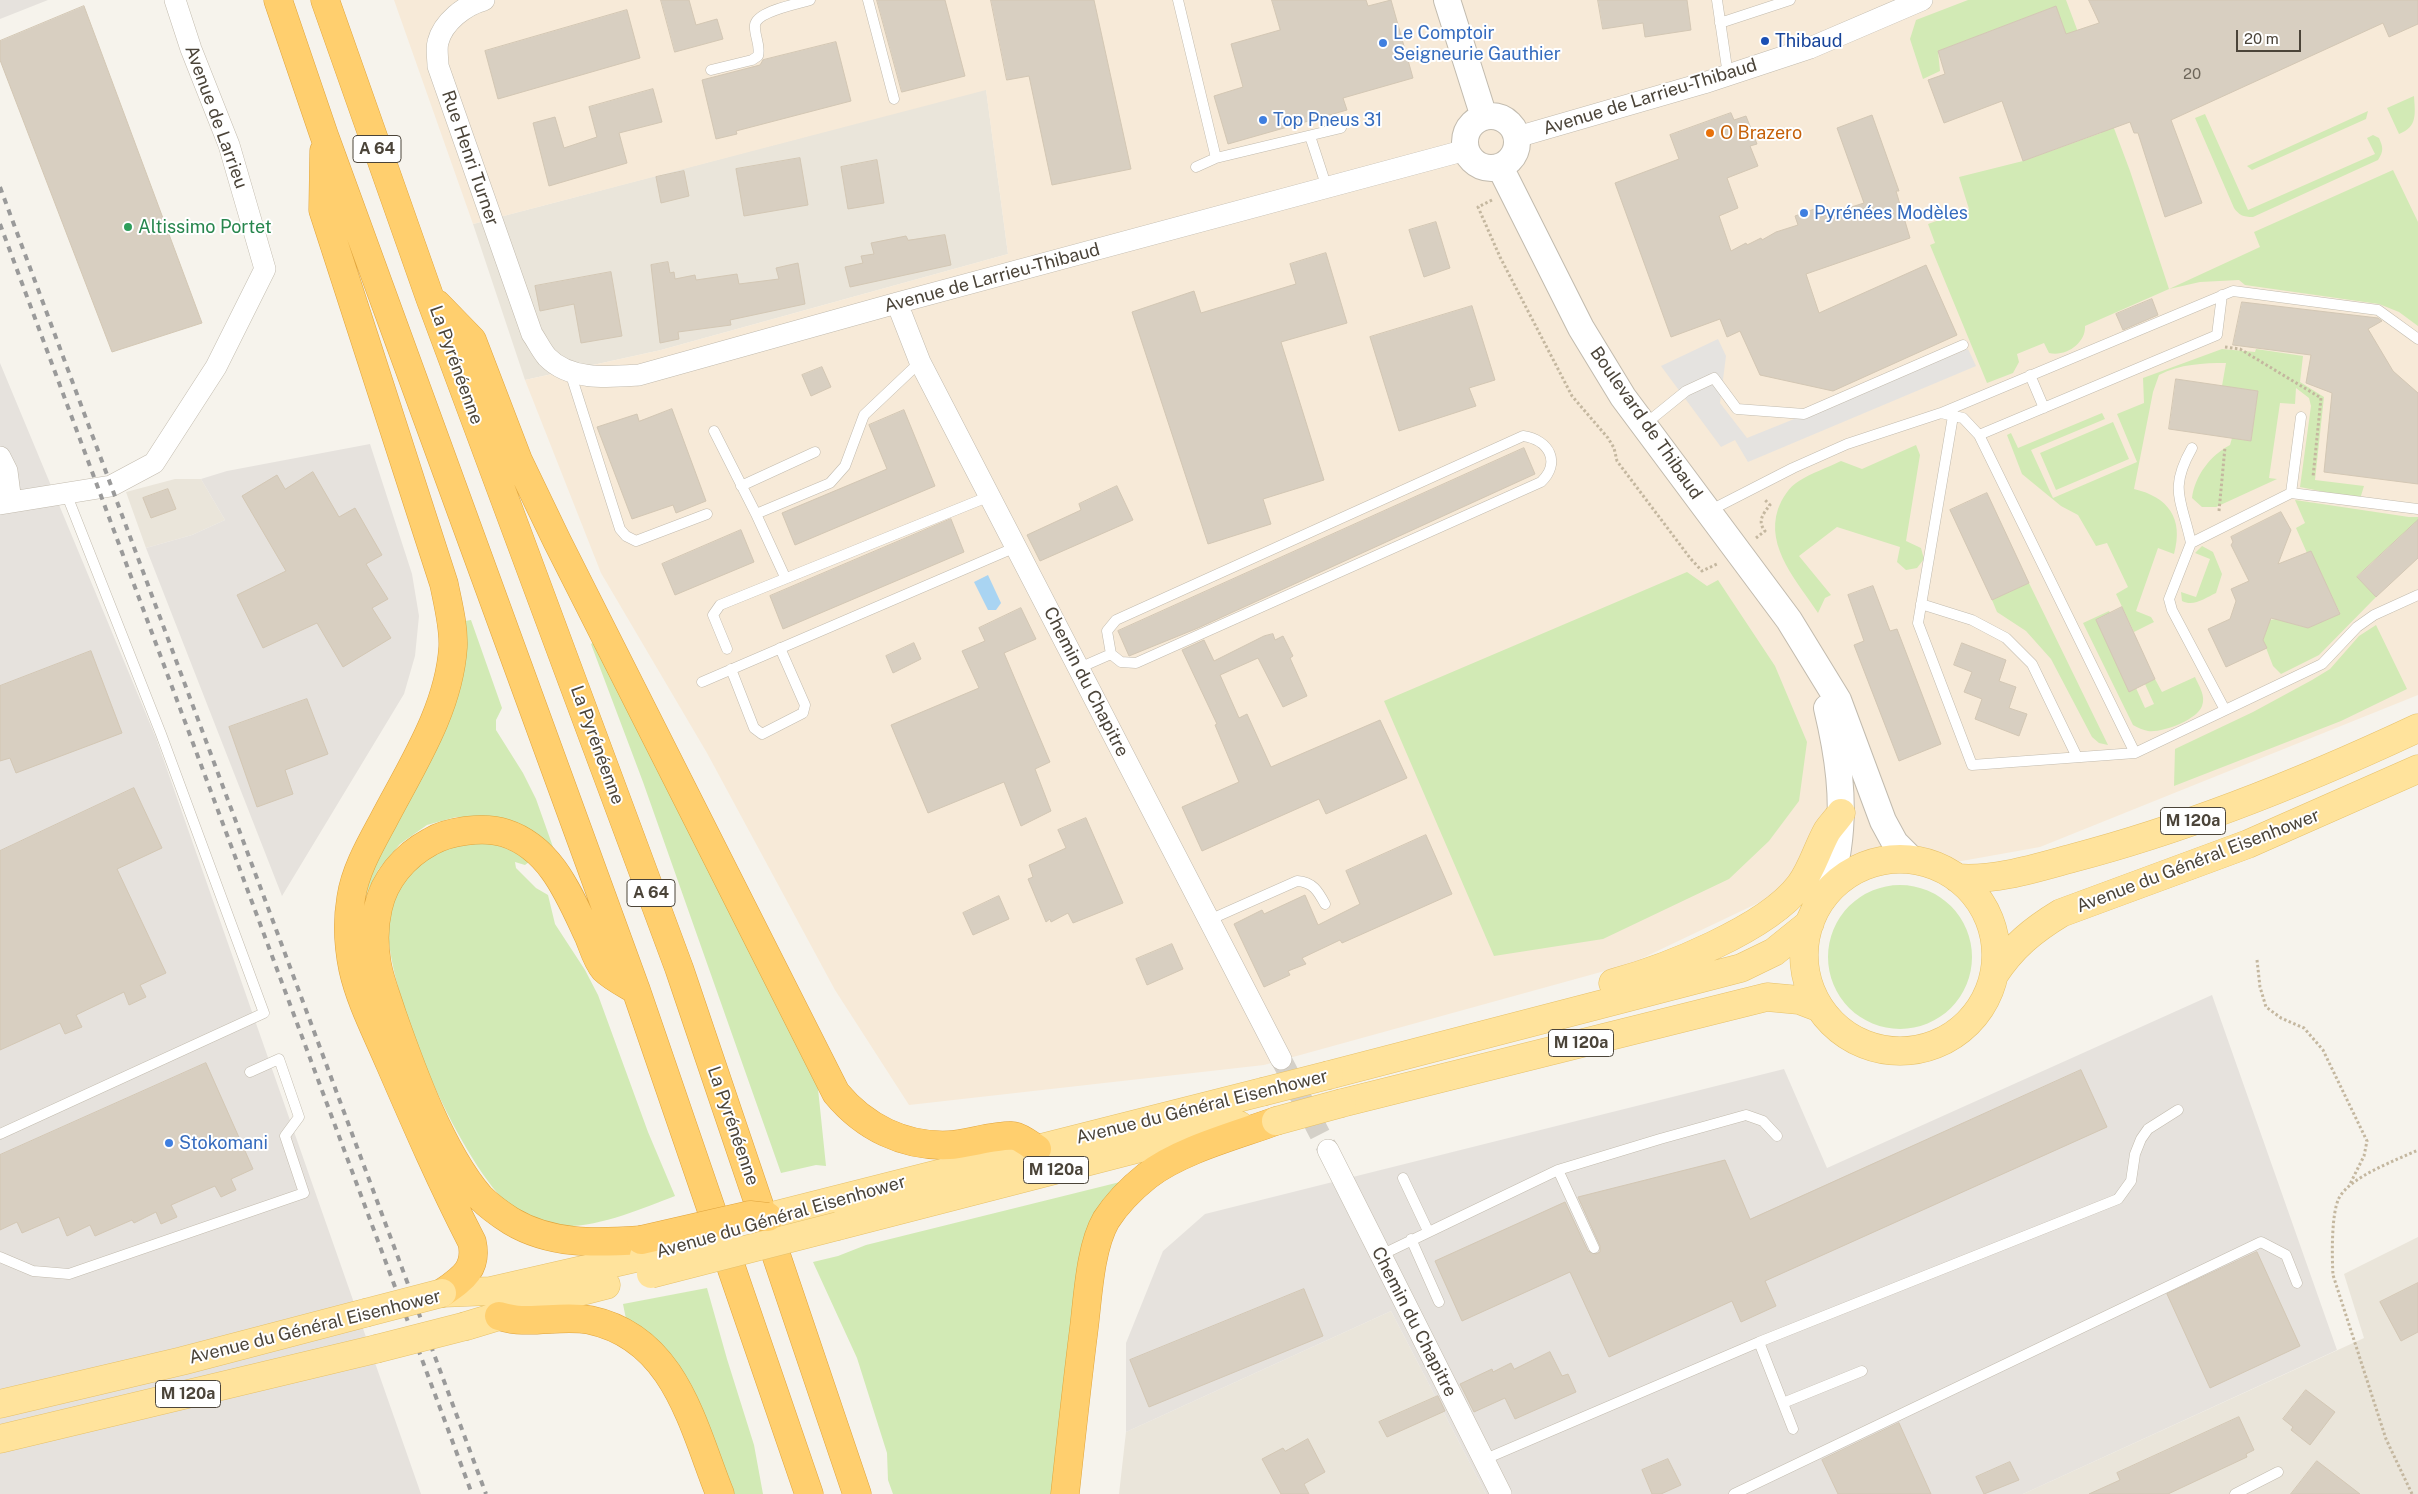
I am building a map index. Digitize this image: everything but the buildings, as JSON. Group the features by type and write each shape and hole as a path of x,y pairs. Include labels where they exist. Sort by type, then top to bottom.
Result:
{"highway":[{"name":"A 64","path":"278,0 324,135 636,990 809,1494"},
{"name":"La Pyrénéenne","path":"324,0 430,298 679,968 858,1494"},
{"path":"324,135 323,210 444,584 451,620 453,646 450,674 440,704 428,736 358,871 351,895 348,922 349,947 354,971 368,1011 413,1118 472,1242 475,1256 469,1269 461,1280 442,1293"},
{"path":"430,298 472,340 518,460 557,541 836,1093 848,1108 870,1125 894,1136 920,1143 949,1145 1014,1136 1037,1149"},
{"path":"636,990 603,968 568,892 547,860 526,843 504,832 465,831 443,834 422,846 401,864 386,884 378,908 376,930 377,964 400,1037 436,1123 463,1174 480,1197 494,1210 540,1235 570,1241 596,1243 645,1257 750,1215 768,1217"},
{"path":"1065,1494 1089,1289 1095,1253 1106,1221 1124,1197 1149,1175 1177,1159 1216,1142 1276,1120"},
{"path":"499,1316 521,1320 554,1318 588,1320 617,1327 636,1338 668,1372 680,1396 720,1494"}],"main road":[{"name":"M 120a","path":"1957,878 1987,878 2041,867 2119,846 2204,818 2329,768 2418,728"},
{"name":"Avenue du Général Eisenhower","path":"1994,975 2008,954 2034,930 2061,913 2248,844 2418,768"},
{"path":"1549,1018 1585,991 1643,975 1751,926 1776,910 1800,886 1816,858 1827,831 1841,813"},
{"path":"1892,860 1912,860 1928,863 1957,878 1982,904 1990,921 1996,948 1994,975 1988,995 1978,1012 1964,1028 1947,1040 1928,1047 1908,1051 1887,1051 1855,1040 1833,1024 1820,1008 1810,988 1805,967 1805,945 1810,923 1822,899 1836,884 1853,872 1872,864 1892,860"},
{"name":"Avenue du Général Eisenhower","path":"768,1217 827,1200 1329,1075 1741,968 1774,952 1810,923"},
{"name":"Avenue du Général Eisenhower","path":"0,1404 182,1361 442,1293 491,1291 645,1257 838,1226 1218,1128 1276,1120 1767,997 1799,1000 1820,1008"},
{"name":"Avenue du Général Eisenhower","path":"0,1439 466,1326 499,1316 645,1257"}],"street":[{"name":"Avenue de Larrieu","path":"5,503 111,486 154,463 216,367 265,270 229,145 191,49 175,0"},
{"name":"Rue Henri Turner","path":"484,0 472,3 451,20 438,42 438,66 532,334"},
{"path":"1447,0 1484,117"},
{"name":"Avenue de Larrieu-Thibaud","path":"1517,137 1728,75 1810,48 1922,0"},
{"path":"1484,117 1501,118 1508,122 1517,137 1516,152 1500,168 1483,167 1470,158 1466,150 1465,142 1470,126 1484,117"},
{"name":"Avenue de Larrieu-Thibaud","path":"532,334 548,357 570,372 598,377 639,375 897,303 1466,150"},
{"name":"Boulevard de Thibaud","path":"1500,168 1580,328 1623,397 1789,620 1838,700 1882,821 1896,843 1912,860"},
{"name":"Chemin du Chapitre","path":"897,303 920,362 1281,1059"},
{"path":"0,458 6,471 5,503"},
{"name":"Boulevard de Thibaud","path":"1815,664 1833,734 1840,774 1841,813 1838,849 1822,899"},
{"name":"Chemin du Chapitre","path":"1328,1150 1501,1494"}],"lane":[{"path":"711,70 752,60 758,56 760,50 755,25 759,18 788,3 810,0"},
{"path":"868,0 894,99"},
{"path":"1178,0 1216,158"},
{"path":"1717,0 1728,75"},
{"path":"1720,23 1790,0"},
{"path":"1196,167 1216,158 1341,128"},
{"path":"1310,136 1327,188"},
{"path":"1709,511 1793,468 1847,444 1940,413 2233,291 2378,310 2418,339"},
{"path":"1980,435 2217,335 2222,296"},
{"path":"1644,424 1686,391 1714,378 1737,409 1804,414 1963,345"},
{"path":"756,514 830,483 845,466 864,415 920,362"},
{"path":"570,372 609,499 620,529 626,536 636,541 706,514"},
{"path":"2030,375 2044,408"},
{"path":"1940,413 1963,418 1980,435 2135,753"},
{"path":"1953,416 1918,623 1972,765 2135,753 2322,664 2357,627 2374,615 2418,595"},
{"path":"2291,492 2301,417"},
{"path":"714,431 785,577"},
{"path":"1523,436 1535,438 1543,443 1550,456 1552,466 1548,475 1541,482 1136,663 1121,662 1111,654 1107,631 1116,620 1523,436"},
{"path":"2192,448 2181,468 2177,489 2191,543 2169,599 2172,610 2225,710"},
{"path":"742,486 815,452"},
{"path":"2191,543 2291,492 2418,509"},
{"path":"0,1134 264,1013 161,734 66,493"},
{"path":"728,649 713,615 720,605 785,577 990,496"},
{"path":"702,682 1016,547"},
{"path":"1921,604 1972,620 2006,638 2032,664 2077,757"},
{"path":"731,669 754,728 762,734 803,713 805,705 780,648"},
{"path":"1079,668 1111,654"},
{"path":"1209,920 1297,881 1310,884 1317,889 1325,904"},
{"path":"0,1256 33,1271 69,1274 304,1193 284,1136 299,1117 279,1059 250,1072"},
{"path":"1484,1460 1759,1342 2118,1199 2131,1181 2135,1154 2148,1129 2178,1110"},
{"path":"1381,1255 1558,1170 1746,1114 1763,1121 1777,1136"},
{"path":"1558,1170 1594,1248"},
{"path":"1403,1178 1428,1231"},
{"path":"1411,1239 1439,1302"},
{"path":"1734,1494 2261,1242 2286,1255 2297,1283"},
{"path":"1759,1342 1794,1429"},
{"path":"1783,1403 1862,1371"},
{"path":"2235,1494 2278,1472"}],"path":[{"path":"2208,339 2212,350 2220,347 2240,349 2321,398 2313,477"},
{"path":"2217,530 2224,447"},
{"path":"2257,960 2260,988 2266,1007 2281,1018 2304,1028 2323,1050 2367,1141 2364,1156 2350,1185 2339,1199 2332,1247 2333,1275 2386,1439 2412,1494"},
{"path":"2350,1185 2418,1150"}],"shaded area":[{"path":"0,0 48,0 0,19"},
{"path":"394,0 2418,0 2418,695 2040,847 1777,894 1630,964 1264,1065 909,1105 835,990 707,753 601,573 525,380 661,350 1008,254 986,90 473,224"},
{"path":"986,89 1008,254 661,350 525,380 473,224"},
{"path":"1718,339 1726,356 1720,403 1747,438 1968,349 1976,366 1748,462 1735,440 1721,447 1661,366"},
{"path":"0,363 156,738 421,1494 0,1494"},
{"path":"370,444 412,574 419,616 415,656 404,694 282,896 146,548 192,535 225,520 201,479 227,471"},
{"path":"175,479 201,479 225,520 192,535 146,548 126,492"},
{"path":"2212,995 2337,1350 2023,1494 1486,1494 1391,1311 1126,1432 1126,1343 1163,1251 1205,1214 1784,1069 1827,1168"},
{"path":"2418,1237 2418,1494 2023,1494 2364,1338 2344,1274"},
{"path":"1391,1311 1486,1494 1119,1494 1126,1432"}],"green space":[{"path":"1968,0 2066,0 2130,171 2169,289 2085,326 2079,343 2068,351 2055,354 2049,353 2044,343 2017,354 2019,362 2013,373 1987,383 1930,245 1935,243 1928,224 1969,209 1959,177 2023,161 2101,133 2056,6 1938,51 1940,71 1923,79 1910,39 1916,20"},
{"path":"2414,96 2414,119 2410,128 2399,134 2387,108"},
{"path":"2368,111 2366,119 2252,170 2247,166"},
{"path":"2205,114 2248,210 2375,154 2367,138 2373,135 2379,138 2382,151 2378,160 2253,217 2247,217 2240,214 2234,208 2195,118"},
{"path":"2393,170 2418,222 2418,326 2399,312 2379,304 2245,285 2239,280 2200,282 2169,289 2260,247 2254,232"},
{"path":"2222,349 2255,352 2256,349 2303,356 2300,382 2324,397 2315,480 2364,486 2360,499 2300,487 2311,406 2309,398 2296,388 2295,404 2280,403 2269,478 2277,479 2216,507 2202,507 2192,498 2200,474 2216,454 2230,445 2232,438 2251,441 2258,391 2222,386 2226,363 2183,366 2159,375 2153,392 2134,489 2156,497 2170,511 2175,520 2177,541 2174,554 2158,548 2136,611 2151,617 2154,622 2134,632 2116,594 2128,587 2107,543 2096,546 2078,515 2061,506 2022,474 2007,435 2011,433 2018,448 2102,413 2105,419 2031,450 2053,498 2137,462 2117,414 2144,403 2143,378"},
{"path":"2113,422 2129,459 2056,490 2040,453"},
{"path":"1916,445 1920,455 1906,541 1921,548 1924,559 1917,568 1906,570 1897,562 1900,547 1837,527 1799,556 1831,595 1825,598 1818,613 1793,577 1780,551 1775,523 1778,509 1784,497 1792,486 1799,481 1841,461 1862,469"},
{"path":"2295,500 2418,517 2418,526 2415,523 2357,576 2376,597 2319,655 2281,674 2273,666 2263,640 2270,620 2276,619 2285,609 2293,624 2308,628 2340,613 2311,552 2307,553 2296,528 2305,523"},
{"path":"2202,546 2213,552 2222,574 2216,593 2199,601 2186,603 2182,601 2181,592 2196,597 2210,559 2195,553"},
{"path":"1687,572 1707,586 1718,580 1775,666 1807,742 1799,801 1769,841 1729,879 1603,939 1494,956 1384,701"},
{"path":"2029,583 2108,745 2099,743 2092,737 2051,659 2026,631 1997,612 1992,600"},
{"path":"2109,611 2110,613 2096,620 2129,691 2136,688 2145,708 2154,704 2145,684 2155,679 2162,692 2195,677 2202,691 2203,699 2199,711 2186,721 2162,730 2148,731 2133,725 2083,623"},
{"path":"471,620 502,708 496,720 496,730 523,773 536,799 553,847 550,849 487,817 456,817 427,825 400,844 378,870 367,893 363,920 357,905 459,622"},
{"path":"2376,625 2407,689 2341,721 2174,786 2175,749 2253,712 2330,669 2359,636"},
{"path":"594,642 817,1079 826,1166 816,1165 781,1173 643,782 591,644"},
{"path":"471,840 502,847 516,853 529,862 525,865 515,862 516,868 536,888 548,895 555,924 585,970 598,995 648,1132 675,1196 631,1213 598,1222 566,1226 551,1225 518,1211 502,1198 483,1174 463,1141 424,1062 408,1020 396,979 389,942 388,911 390,902 401,883 408,873 425,857 445,846"},
{"path":"1900,885 1928,890 1951,906 1967,929 1972,957 1967,985 1951,1008 1928,1024 1900,1029 1872,1024 1849,1008 1833,985 1828,957 1833,929 1849,906 1872,890"},
{"path":"1120,1182 1052,1494 893,1494 888,1480 887,1453 857,1358 813,1262 838,1256 866,1245"},
{"path":"707,1288 754,1445 763,1494 733,1494 626,1319 623,1304"}],"water":[{"path":"988,575 1001,603 996,610 988,610 974,582"}],"tunnel":[{"path":"1281,1059 1328,1150"}],"railway":[{"path":"0,187 486,1494"},
{"path":"0,224 472,1494"}],"place":[{"name":"Thibaud","path":"1765,41"},
{"name":"Le Comptoir Seigneurie Gauthier","path":"1383,43"},
{"name":"Top Pneus 31","path":"1263,120"},
{"name":"O Brazero","path":"1710,133"},
{"name":"Pyrénées Modèles","path":"1804,213"},
{"name":"Altissimo Portet","path":"128,227"},
{"name":"Stokomani","path":"169,1143"}]}
